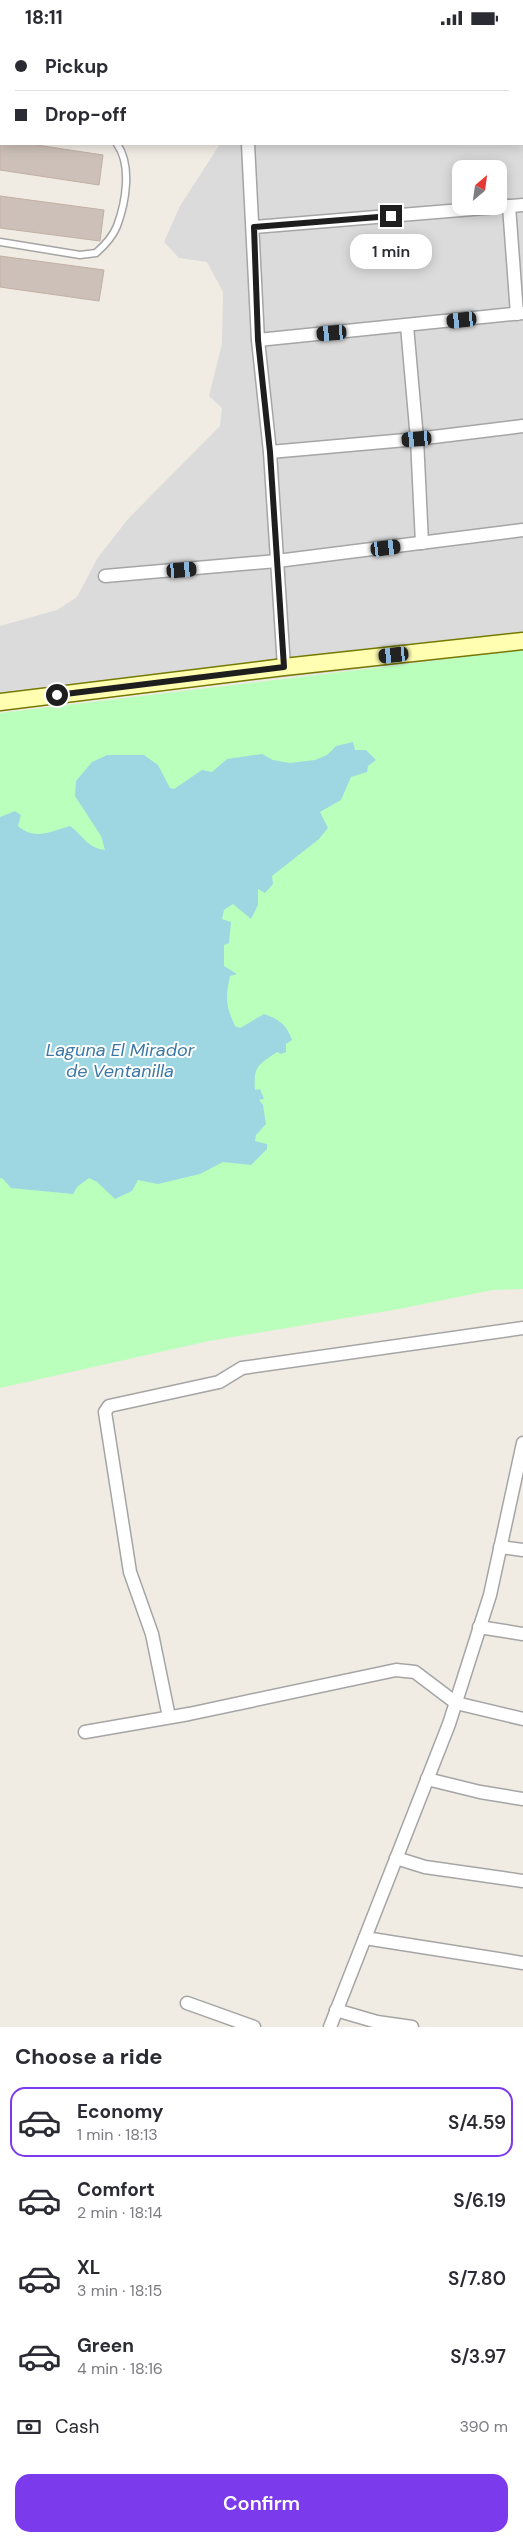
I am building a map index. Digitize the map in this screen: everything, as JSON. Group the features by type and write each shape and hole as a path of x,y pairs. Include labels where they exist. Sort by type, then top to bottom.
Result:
{"street":[{"path":"248,145 254,227 258,340 270,452 284,667"},
{"path":"254,227 523,205"},
{"path":"258,340 520,314 509,207"},
{"path":"407,326 417,439 422,543"},
{"path":"270,452 417,439 523,426"},
{"path":"105,577 277,561 523,530"},
{"path":"0,702 284,667 523,641"},
{"path":"169,1717 152,1634 130,1572 105,1412 110,1406 219,1382 242,1368 523,1328"},
{"path":"330,2027 456,1703 490,1595 521,1461 523,1443"},
{"path":"500,1547 523,1550"},
{"path":"479,1627 523,1633"},
{"path":"85,1732 169,1717 396,1670 415,1673 456,1703 523,1719"},
{"path":"428,1779 480,1792 523,1799"},
{"path":"396,1858 425,1867 523,1881"},
{"path":"365,1938 523,1963"},
{"path":"187,2003 254,2027"},
{"path":"336,2010 377,2022 412,2027"}],"lane":[{"path":"0,242 80,255 96,253 104,246 117,227 126,189 125,159 118,145"}],"shaded area":[{"path":"219,145 523,145 523,651 0,709 0,626 57,610 77,597 97,559 128,519 220,426 222,408 209,396 222,344 223,292 207,262 179,258 164,242 180,206"}],"green space":[{"path":"523,650 523,1289 493,1290 399,1309 209,1341 0,1388 0,713"}],"water":[{"name":"Laguna El Mirador de Ventanilla","path":"353,742 355,750 366,750 376,760 368,766 367,772 351,777 341,800 320,812 328,828 319,839 272,876 273,884 265,893 258,889 258,905 251,919 233,904 224,910 222,919 231,922 229,943 224,945 224,966 237,974 230,976 227,991 228,1007 235,1026 240,1028 264,1014 282,1023 288,1030 292,1040 286,1044 286,1052 281,1054 277,1052 256,1070 255,1090 260,1089 264,1099 259,1100 263,1105 266,1124 256,1135 255,1141 267,1144 267,1149 251,1165 223,1162 200,1174 158,1184 138,1180 132,1191 115,1199 97,1182 89,1178 77,1187 73,1194 11,1188 0,1178 0,817 15,811 21,815 18,826 24,831 37,834 70,826 89,844 105,850 101,836 75,796 76,781 92,762 107,755 144,755 158,765 170,788 174,789 202,770 212,772 227,759 262,754 273,760 290,763 315,760 327,755 336,746"}],"building":[{"path":"0,145 37,145 103,155 99,185 0,170"},
{"path":"0,196 104,210 100,241 0,228"},
{"path":"0,256 104,270 99,301 0,287"}],"route":[{"path":"57,695 284,667 270,452 258,340 254,227 391,216"}]}
